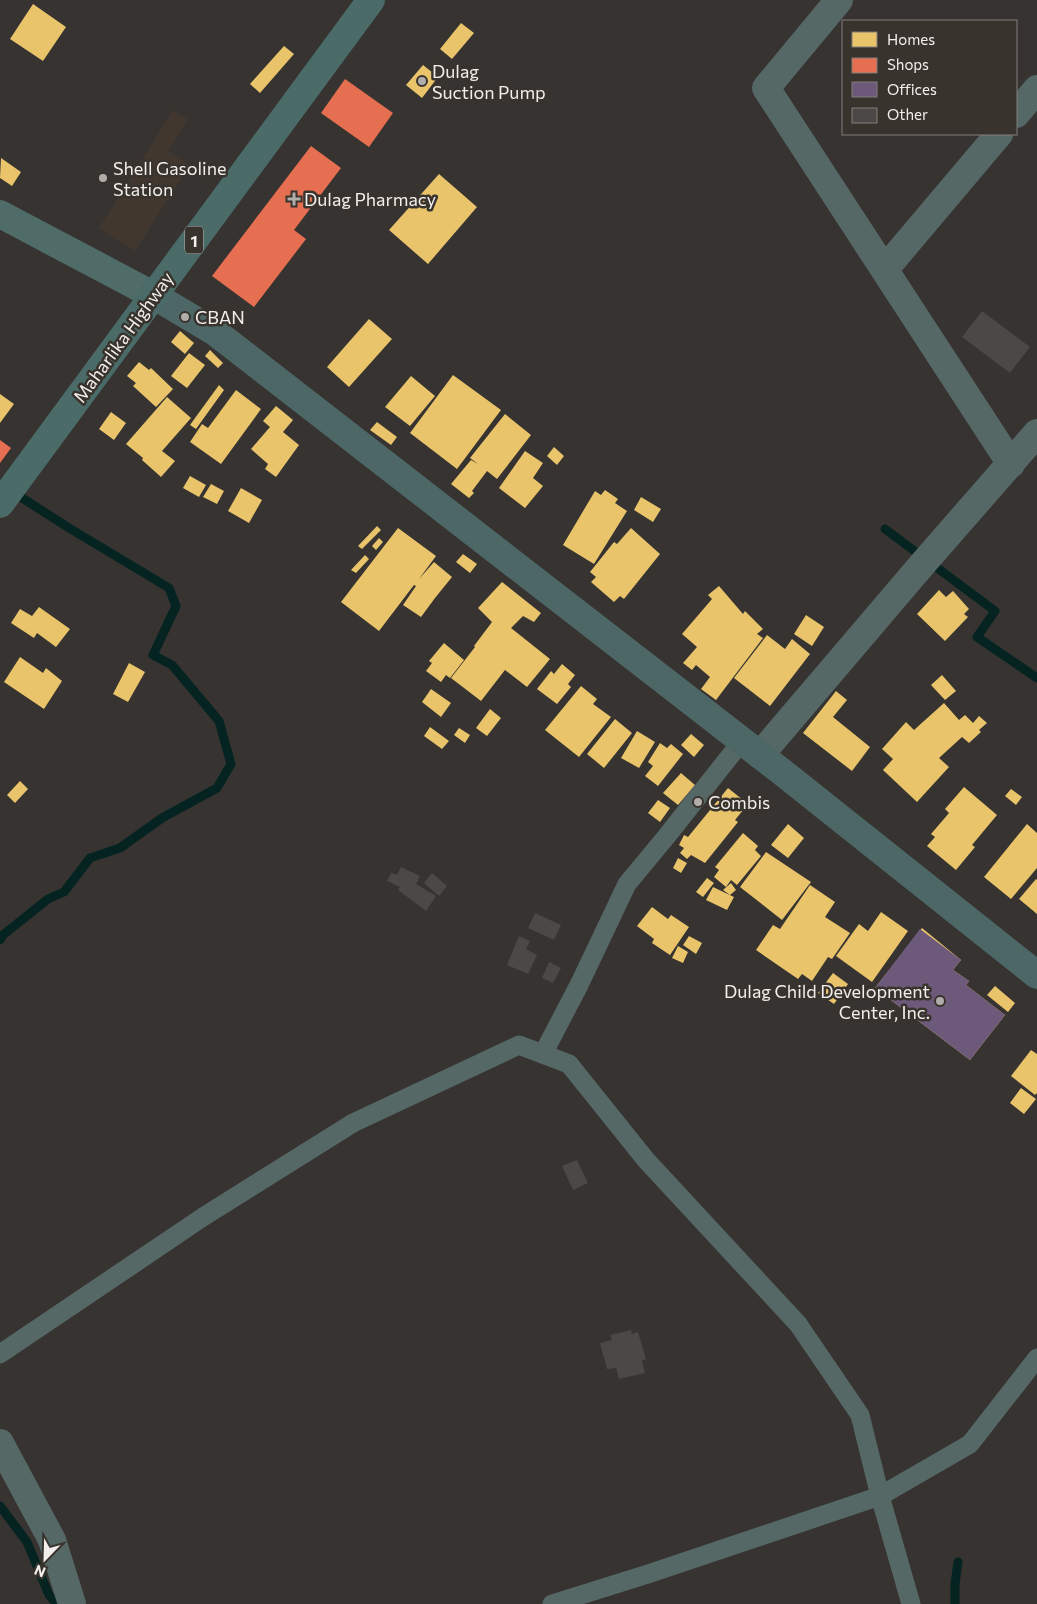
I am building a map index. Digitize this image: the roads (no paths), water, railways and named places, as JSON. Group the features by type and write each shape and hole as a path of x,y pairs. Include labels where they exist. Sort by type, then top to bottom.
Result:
{"highway":[{"name":"Maharlika Highway","path":"1,503 371,0"}],"main road":[{"path":"153,296 215,332 751,748 1037,976"}],"street":[{"path":"839,0 766,88 1011,464"},
{"path":"1017,113 1037,89"},
{"path":"884,270 998,135"},
{"path":"0,214 153,296"},
{"path":"751,748 925,561 1037,433"},
{"path":"0,1443 52,1540 72,1604"}],"lane":[{"path":"544,1054 579,985 626,884 666,837 751,748"},
{"path":"0,1354 203,1217 352,1123 519,1045 569,1064 646,1160 798,1324 860,1415 880,1496 911,1604"},
{"path":"552,1604 648,1574 880,1496 970,1444 1037,1358"}],"waterway":[{"path":"0,940 3,935 48,899 64,892 90,858 120,848 162,818 217,788 231,764 219,721 172,665 153,655 176,606 169,588 13,492"},
{"path":"885,529 995,611 977,637 1037,678"},
{"path":"0,1506 27,1542 49,1595 57,1604"},
{"path":"955,1604 958,1562"}],"place":[{"name":"Dulag Suction Pump","path":"422,81"},
{"name":"Shell Gasoline Station","path":"103,178"},
{"name":"Dulag Pharmacy","path":"294,199"},
{"name":"CBAN","path":"185,317"},
{"name":"Combis","path":"698,802"},
{"name":"Dulag Child Development Center, Inc.","path":"940,1001"}]}
